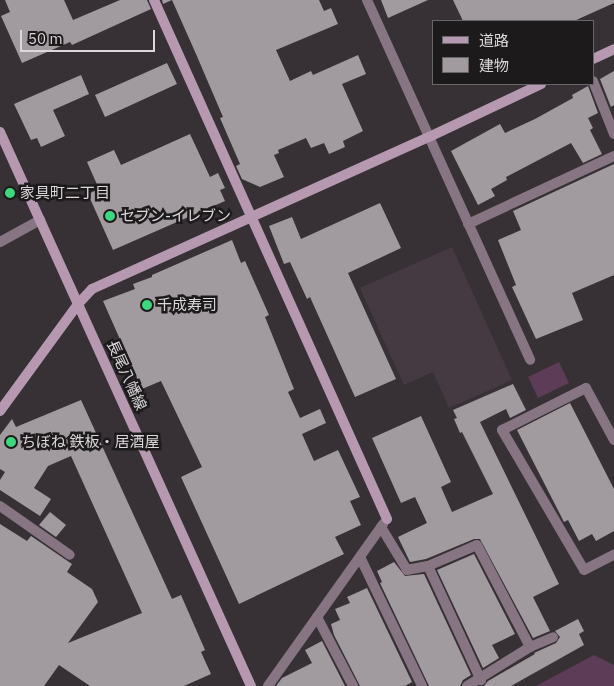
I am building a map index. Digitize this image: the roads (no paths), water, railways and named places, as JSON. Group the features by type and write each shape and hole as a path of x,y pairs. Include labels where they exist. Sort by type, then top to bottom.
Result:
{"street":[{"path":"154,0 252,216 384,523 407,570 428,566 478,544 530,647"},
{"path":"367,0 530,360"},
{"path":"594,59 614,49"},
{"path":"594,84 614,134"},
{"path":"0,411 78,304 92,289 540,85"},
{"name":"長尾八幡線","path":"0,132 250,686"},
{"path":"468,224 614,156"},
{"path":"0,242 40,220"},
{"path":"614,440 586,388 502,430 584,570 614,556"},
{"path":"0,506 70,555"},
{"path":"268,686 384,523"},
{"path":"360,557 422,686"},
{"path":"428,566 481,680"},
{"path":"317,617 353,686"},
{"path":"467,686 481,680 530,647 553,637"}],"place":[{"name":"家具町二丁目","path":"10,193"},
{"name":"セブン-イレブン","path":"110,216"},
{"name":"千成寿司","path":"147,305"},
{"name":"ちぼね 鉄板・居酒屋","path":"11,442"}]}
